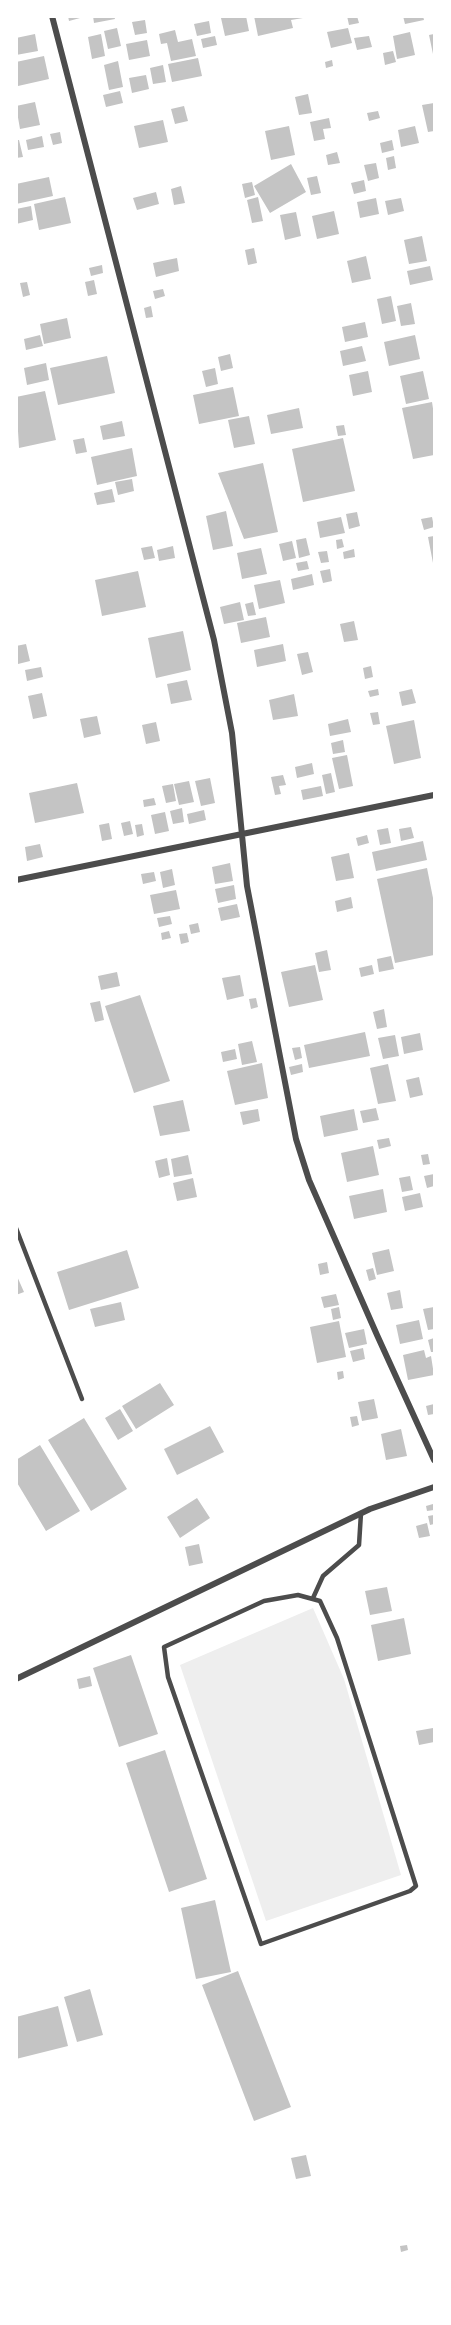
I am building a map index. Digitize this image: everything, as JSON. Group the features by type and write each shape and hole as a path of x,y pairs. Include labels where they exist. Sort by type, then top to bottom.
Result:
{"street":[{"path":"52,16 213,640 232,733 247,886 296,1139 309,1179 435,1460"},
{"path":"16,880 435,795"},
{"path":"16,1679 361,1513 435,1486"}],"lane":[{"path":"16,1228 82,1399"},
{"path":"313,1598 323,1576 359,1545 361,1513"},
{"path":"292,1595 313,1598 320,1601 337,1638 416,1886 412,1890 261,1944 168,1677 164,1647 264,1601 292,1595"}],"shaded area":[{"path":"313,1608 344,1679 401,1875 266,1921 180,1665"}],"building":[{"path":"68,16 79,16 80,18 69,21"},
{"path":"93,16 114,16 115,19 94,23"},
{"path":"246,16 249,31 225,36 221,18"},
{"path":"254,16 303,16 303,18 291,20 293,28 258,36"},
{"path":"347,16 357,16 359,23 349,25"},
{"path":"403,16 423,16 424,20 405,24"},
{"path":"145,20 147,33 135,35 132,22"},
{"path":"209,21 211,33 197,36 194,24"},
{"path":"117,28 121,46 108,49 104,31"},
{"path":"348,28 352,43 331,48 327,32"},
{"path":"175,30 178,42 192,39 196,56 171,61 167,43 161,44 159,34"},
{"path":"410,32 415,55 397,59 393,36"},
{"path":"35,34 38,51 16,55 16,38"},
{"path":"101,34 105,56 92,59 88,37"},
{"path":"434,34 434,54 433,54 429,35"},
{"path":"215,36 217,45 203,48 201,39"},
{"path":"369,36 372,47 357,50 354,38"},
{"path":"147,40 150,56 129,60 126,44"},
{"path":"393,51 396,62 385,65 383,53"},
{"path":"44,56 49,79 18,86 16,62"},
{"path":"198,58 202,76 172,82 168,64"},
{"path":"332,60 333,66 326,68 325,62"},
{"path":"118,61 123,87 109,90 104,65"},
{"path":"163,65 166,82 153,84 150,68"},
{"path":"146,75 149,89 132,93 129,78"},
{"path":"120,91 123,103 106,107 103,95"},
{"path":"308,94 312,113 299,115 295,97"},
{"path":"35,102 40,125 20,129 16,106"},
{"path":"434,103 434,131 428,132 422,105"},
{"path":"184,106 188,121 175,124 171,109"},
{"path":"378,111 380,118 369,121 367,113"},
{"path":"329,118 331,128 323,129 325,139 314,141 310,122"},
{"path":"163,120 168,142 139,148 134,126"},
{"path":"289,126 295,155 271,160 265,131"},
{"path":"415,126 419,143 401,147 398,130"},
{"path":"60,132 62,143 53,145 50,134"},
{"path":"42,136 44,147 28,150 26,140"},
{"path":"16,140 19,140 23,157 16,158"},
{"path":"392,140 394,150 382,153 380,143"},
{"path":"337,152 340,163 328,165 326,155"},
{"path":"394,156 396,168 388,170 386,158"},
{"path":"376,163 379,178 368,181 364,165"},
{"path":"291,164 306,192 270,213 254,186"},
{"path":"317,176 321,193 311,195 307,178"},
{"path":"49,177 53,196 16,204 16,184"},
{"path":"364,180 366,191 354,194 351,183"},
{"path":"252,182 255,195 245,198 242,184"},
{"path":"181,186 185,203 174,205 171,189"},
{"path":"156,192 159,204 137,210 133,198"},
{"path":"65,197 71,223 39,230 34,204"},
{"path":"258,197 263,221 252,223 247,200"},
{"path":"376,198 379,214 360,218 357,202"},
{"path":"401,198 404,211 388,215 385,201"},
{"path":"31,206 33,220 16,224 16,209"},
{"path":"334,211 339,234 317,239 312,216"},
{"path":"296,212 301,236 285,240 280,215"},
{"path":"422,236 427,261 409,264 404,240"},
{"path":"254,248 257,263 248,265 245,250"},
{"path":"366,256 371,279 352,283 347,261"},
{"path":"177,258 179,271 156,277 153,263"},
{"path":"102,265 103,273 91,276 89,268"},
{"path":"430,266 433,280 410,285 407,271"},
{"path":"94,280 97,294 88,296 85,282"},
{"path":"27,282 30,295 23,297 20,283"},
{"path":"163,289 165,296 155,299 153,291"},
{"path":"391,296 396,321 382,324 377,299"},
{"path":"411,303 415,324 401,326 397,306"},
{"path":"151,306 153,317 146,318 144,308"},
{"path":"67,318 71,338 44,344 40,324"},
{"path":"365,322 368,337 345,342 342,327"},
{"path":"40,335 43,346 26,350 24,339"},
{"path":"415,335 420,359 389,366 384,342"},
{"path":"362,346 366,361 343,366 340,351"},
{"path":"230,354 233,368 221,371 218,357"},
{"path":"107,356 115,393 58,405 50,368"},
{"path":"46,363 49,380 27,385 24,368"},
{"path":"215,368 218,384 206,387 202,371"},
{"path":"368,371 372,392 353,396 349,375"},
{"path":"423,371 429,399 406,404 400,376"},
{"path":"233,387 239,416 199,424 193,395"},
{"path":"45,391 56,440 19,448 16,397"},
{"path":"432,402 434,455 413,459 402,408"},
{"path":"299,408 303,428 271,434 267,415"},
{"path":"249,416 255,444 234,448 228,420"},
{"path":"122,421 125,436 103,440 100,426"},
{"path":"344,425 346,435 338,436 336,426"},
{"path":"84,438 87,452 76,454 73,440"},
{"path":"343,438 355,491 303,502 292,449"},
{"path":"132,448 137,476 97,485 91,457"},
{"path":"263,463 278,532 244,539 218,473"},
{"path":"132,479 134,491 118,495 115,482"},
{"path":"112,489 115,502 97,505 94,493"},
{"path":"226,511 233,546 213,550 206,516"},
{"path":"357,512 360,526 349,529 346,514"},
{"path":"341,517 345,533 320,538 317,522"},
{"path":"432,517 434,527 424,530 421,519"},
{"path":"434,536 434,563 433,563 428,537"},
{"path":"306,538 310,555 299,558 296,540"},
{"path":"342,539 344,547 337,549 336,540"},
{"path":"292,541 296,558 283,561 279,544"},
{"path":"152,546 155,558 144,560 141,548"},
{"path":"173,546 175,558 159,561 157,550"},
{"path":"261,548 267,574 242,579 237,553"},
{"path":"354,549 355,557 344,559 343,552"},
{"path":"327,551 329,562 321,563 318,552"},
{"path":"307,561 309,569 298,571 296,563"},
{"path":"330,569 332,581 323,583 320,571"},
{"path":"138,571 146,607 102,616 95,580"},
{"path":"312,574 314,585 293,590 291,579"},
{"path":"280,580 285,603 259,609 254,585"},
{"path":"240,602 244,620 224,624 220,607"},
{"path":"253,602 256,615 248,616 245,604"},
{"path":"266,617 270,637 241,643 237,623"},
{"path":"354,621 358,640 344,642 340,624"},
{"path":"183,631 191,670 156,678 148,638"},
{"path":"26,644 30,661 18,664 16,646"},
{"path":"283,644 286,661 257,667 254,650"},
{"path":"308,652 313,672 302,675 297,654"},
{"path":"371,666 373,677 365,679 363,668"},
{"path":"41,667 43,677 27,681 25,670"},
{"path":"187,680 192,700 171,704 167,684"},
{"path":"378,689 379,695 370,697 368,691"},
{"path":"412,689 416,703 402,706 399,692"},
{"path":"42,693 47,716 33,719 28,696"},
{"path":"294,694 298,716 273,720 269,700"},
{"path":"378,712 380,724 373,725 370,713"},
{"path":"97,716 101,734 84,738 80,719"},
{"path":"348,719 351,732 330,736 328,724"},
{"path":"414,720 421,758 394,764 386,726"},
{"path":"156,722 160,741 146,744 142,725"},
{"path":"343,740 345,752 333,754 331,743"},
{"path":"347,755 353,786 339,789 332,758"},
{"path":"312,763 314,774 297,778 295,767"},
{"path":"331,773 335,792 326,794 322,775"},
{"path":"283,775 286,785 279,786 281,794 275,795 271,777"},
{"path":"210,778 215,803 201,806 195,781"},
{"path":"189,781 194,802 179,805 174,784"},
{"path":"77,783 84,813 35,823 29,793"},
{"path":"173,784 176,801 166,803 162,786"},
{"path":"321,786 323,796 303,800 301,790"},
{"path":"154,798 156,805 144,807 143,800"},
{"path":"182,808 184,822 173,824 170,811"},
{"path":"204,810 206,820 189,824 187,814"},
{"path":"165,812 169,831 155,834 151,815"},
{"path":"130,821 133,834 124,836 121,823"},
{"path":"109,823 112,839 102,841 99,825"},
{"path":"142,824 144,835 137,837 135,825"},
{"path":"411,827 414,838 401,841 399,829"},
{"path":"388,828 391,843 380,845 377,830"},
{"path":"367,835 369,843 358,846 356,838"},
{"path":"423,841 427,860 376,871 372,852"},
{"path":"40,844 43,857 27,861 25,847"},
{"path":"349,853 354,878 336,881 331,857"},
{"path":"230,863 233,881 215,884 212,867"},
{"path":"427,868 434,903 434,955 395,963 377,879"},
{"path":"172,869 175,885 163,888 160,872"},
{"path":"154,872 156,881 143,884 141,874"},
{"path":"234,885 236,899 218,903 215,889"},
{"path":"176,890 180,909 154,914 150,895"},
{"path":"351,897 353,908 337,912 335,901"},
{"path":"237,904 240,917 221,921 218,908"},
{"path":"170,916 172,924 159,927 157,918"},
{"path":"198,923 200,932 191,934 189,925"},
{"path":"169,931 171,938 162,940 161,933"},
{"path":"187,933 189,942 181,944 179,934"},
{"path":"327,950 331,970 319,972 315,953"},
{"path":"391,956 394,969 379,972 377,959"},
{"path":"315,965 323,1000 289,1007 281,972"},
{"path":"372,965 374,974 361,977 359,968"},
{"path":"117,972 120,986 101,990 98,976"},
{"path":"240,975 244,996 227,1000 222,978"},
{"path":"140,995 170,1081 134,1093 105,1006"},
{"path":"256,998 258,1007 251,1009 249,999"},
{"path":"100,1001 104,1020 95,1022 90,1003"},
{"path":"384,1009 387,1027 377,1029 373,1012"},
{"path":"365,1032 370,1056 309,1068 304,1045"},
{"path":"420,1033 423,1050 404,1054 401,1037"},
{"path":"395,1035 399,1056 383,1059 378,1038"},
{"path":"252,1041 257,1062 242,1065 238,1044"},
{"path":"300,1047 302,1058 295,1060 292,1048"},
{"path":"235,1049 237,1059 223,1062 221,1052"},
{"path":"262,1063 268,1098 235,1105 227,1071"},
{"path":"302,1064 303,1072 291,1075 289,1067"},
{"path":"388,1064 396,1101 378,1104 370,1068"},
{"path":"419,1077 423,1095 410,1098 406,1080"},
{"path":"183,1100 190,1131 160,1136 153,1106"},
{"path":"376,1108 379,1120 363,1123 360,1111"},
{"path":"258,1109 260,1121 243,1125 240,1112"},
{"path":"354,1109 358,1130 324,1137 320,1116"},
{"path":"389,1138 391,1146 379,1149 377,1140"},
{"path":"373,1146 379,1175 347,1182 341,1153"},
{"path":"428,1154 430,1164 423,1165 421,1155"},
{"path":"188,1155 192,1174 174,1177 171,1159"},
{"path":"167,1158 170,1175 159,1178 155,1161"},
{"path":"434,1174 434,1186 427,1188 424,1176"},
{"path":"410,1176 413,1190 402,1192 399,1178"},
{"path":"193,1178 197,1197 177,1201 173,1183"},
{"path":"383,1189 387,1212 354,1219 349,1196"},
{"path":"420,1193 423,1207 405,1211 402,1197"},
{"path":"389,1249 394,1271 377,1275 372,1253"},
{"path":"127,1250 139,1288 69,1310 57,1272"},
{"path":"327,1262 329,1273 320,1275 318,1264"},
{"path":"373,1268 376,1279 369,1281 366,1270"},
{"path":"16,1274 24,1292 16,1295"},
{"path":"400,1290 403,1308 391,1310 387,1293"},
{"path":"336,1294 339,1305 324,1308 321,1297"},
{"path":"121,1302 125,1320 95,1327 90,1309"},
{"path":"339,1307 341,1318 333,1320 331,1309"},
{"path":"434,1307 434,1329 428,1330 423,1309"},
{"path":"419,1320 423,1339 400,1344 396,1325"},
{"path":"339,1321 346,1357 317,1363 310,1327"},
{"path":"364,1329 367,1344 349,1348 345,1333"},
{"path":"434,1338 434,1352 431,1352 428,1340"},
{"path":"363,1348 365,1359 353,1362 350,1351"},
{"path":"424,1350 426,1358 431,1356 434,1375 408,1380 403,1355"},
{"path":"343,1371 344,1378 338,1380 337,1372"},
{"path":"160,1383 174,1405 136,1429 122,1406"},
{"path":"374,1399 378,1418 362,1421 358,1402"},
{"path":"434,1404 434,1414 428,1415 426,1406"},
{"path":"120,1409 133,1431 118,1440 105,1418"},
{"path":"357,1416 359,1425 352,1427 350,1417"},
{"path":"84,1418 127,1489 91,1511 48,1440"},
{"path":"210,1426 224,1452 177,1475 164,1449"},
{"path":"401,1429 407,1456 386,1460 381,1434"},
{"path":"40,1445 80,1511 46,1531 16,1481 16,1460"},
{"path":"197,1498 210,1518 180,1538 167,1517"},
{"path":"433,1504 434,1510 427,1511 426,1506"},
{"path":"434,1515 434,1524 430,1525 428,1516"},
{"path":"427,1523 430,1536 419,1538 416,1526"},
{"path":"199,1544 203,1563 189,1566 185,1547"},
{"path":"387,1587 392,1611 370,1615 365,1591"},
{"path":"404,1618 411,1654 378,1661 371,1625"},
{"path":"131,1655 158,1734 119,1747 93,1668"},
{"path":"90,1676 92,1686 79,1689 77,1679"},
{"path":"433,1728 434,1742 419,1745 416,1731"},
{"path":"165,1750 207,1879 169,1892 126,1763"},
{"path":"215,1900 231,1972 196,1979 181,1908"},
{"path":"238,1971 291,2107 254,2121 202,1985"},
{"path":"90,1989 103,2035 77,2042 64,1997"},
{"path":"58,2006 68,2046 16,2059 16,2017"},
{"path":"306,2155 311,2176 296,2179 291,2158"},
{"path":"407,2245 408,2250 401,2252 400,2246"}]}
